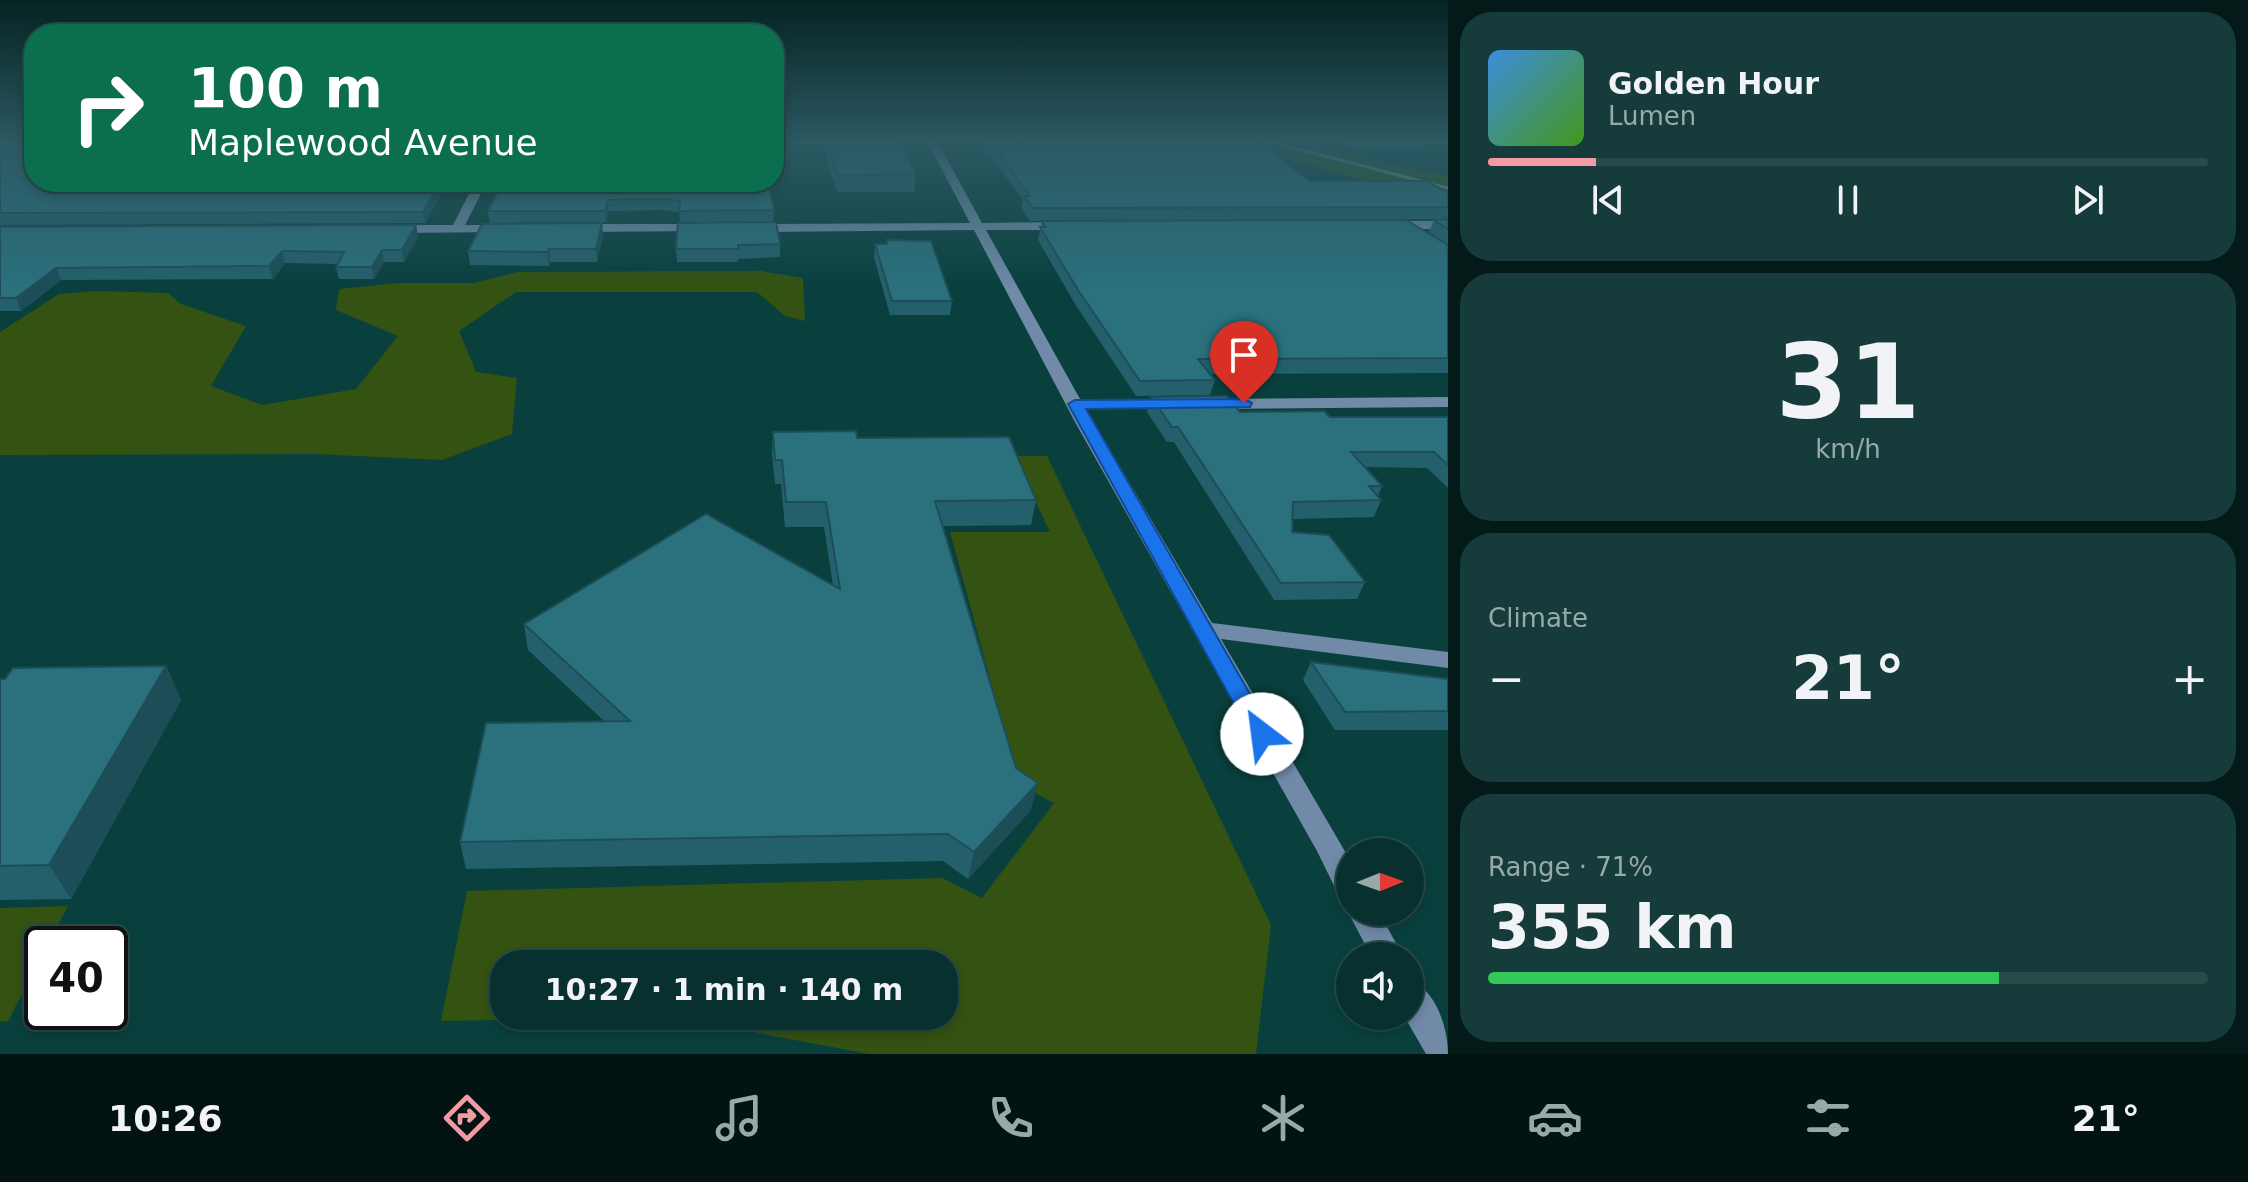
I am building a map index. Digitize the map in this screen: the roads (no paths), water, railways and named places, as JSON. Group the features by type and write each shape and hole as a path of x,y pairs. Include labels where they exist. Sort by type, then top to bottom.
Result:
{"street":[{"path":"957,190 1202,629 1336,860"},
{"path":"457,229 476,192"},
{"path":"1376,225 1448,225"},
{"path":"1405,225 1427,240"},
{"path":"738,228 1087,226"},
{"path":"566,228 722,228"},
{"path":"375,229 520,229"},
{"path":"1075,404 1448,402"},
{"path":"1202,629 1448,660"},
{"path":"1424,1019 1444,1054"}]}
